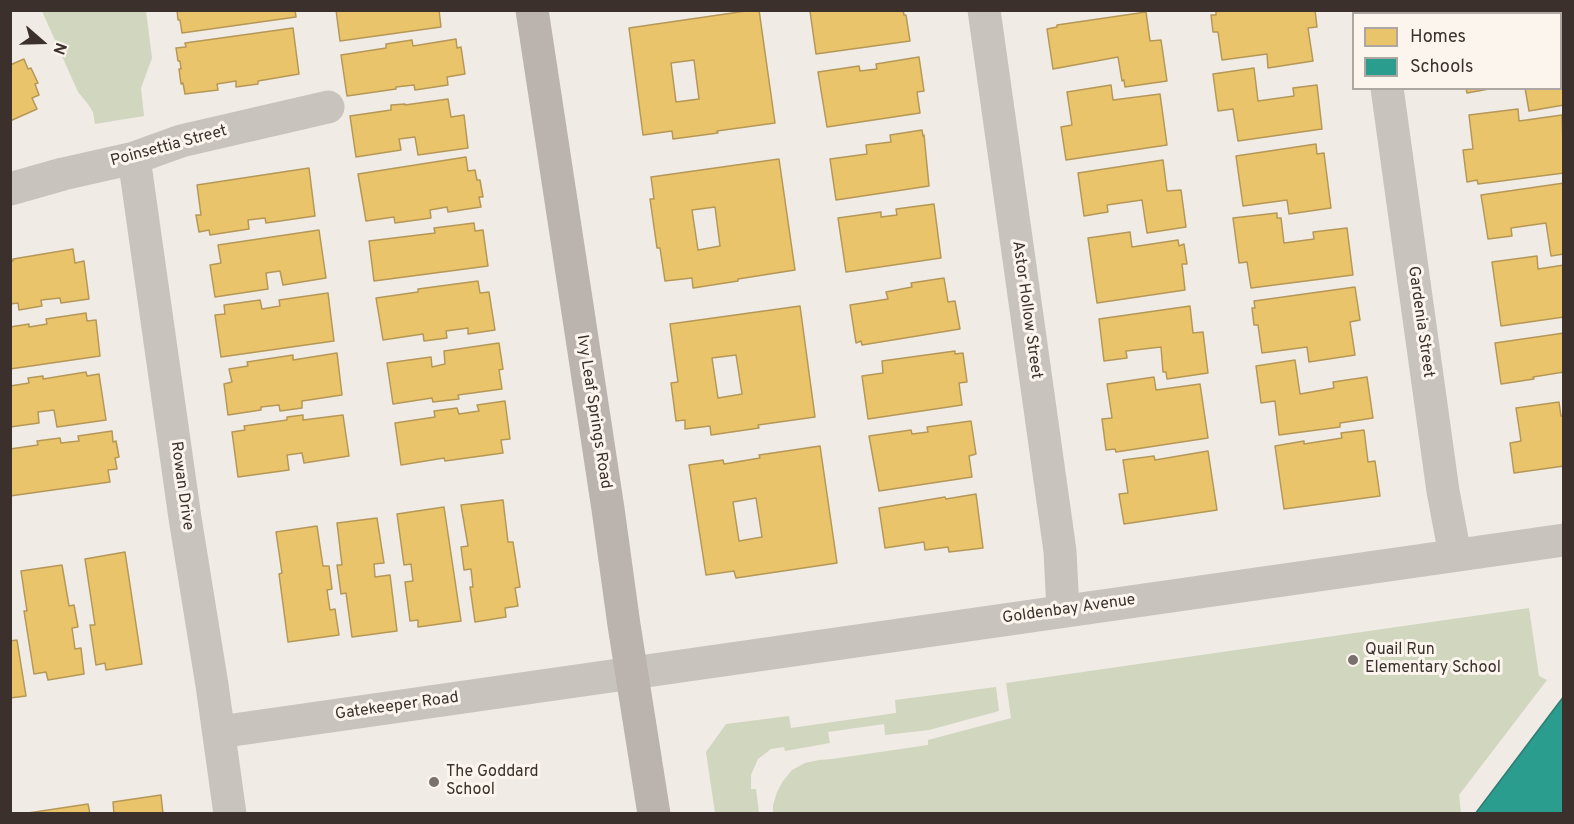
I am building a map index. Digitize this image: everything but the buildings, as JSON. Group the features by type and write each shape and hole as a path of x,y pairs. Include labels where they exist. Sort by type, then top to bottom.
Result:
{"street":[{"name":"Ivy Leaf Springs Road","path":"532,10 654,813"},
{"name":"Astor Hollow Street","path":"984,10 1060,551 1063,611"},
{"name":"Gardenia Street","path":"1388,90 1443,491 1455,555"},
{"name":"Poinsettia Street","path":"10,189 134,158 181,141 328,107"},
{"name":"Rowan Drive","path":"134,158 230,813"},
{"name":"Goldenbay Avenue","path":"574,681 1563,540"},
{"name":"Gatekeeper Road","path":"219,732 574,681"}],"green space":[{"path":"42,11 146,11 152,58 141,88 144,116 95,124 93,112 78,92"},
{"name":"Quail Run Elementary School","path":"1529,608 1539,676 1547,680 1459,795 1461,813 773,813 777,792 783,781 792,770 805,763 928,745 928,740 1011,718 1006,683"},
{"path":"996,687 999,711 929,730 885,735 884,724 828,732 830,743 785,751 784,747 771,749 758,759 751,775 751,789 756,789 759,813 715,813 706,752 726,724 789,716 791,728 896,713 895,700"}],"place":[{"name":"Quail Run Elementary School","path":"1353,660"},
{"name":"The Goddard School","path":"434,782"}]}
